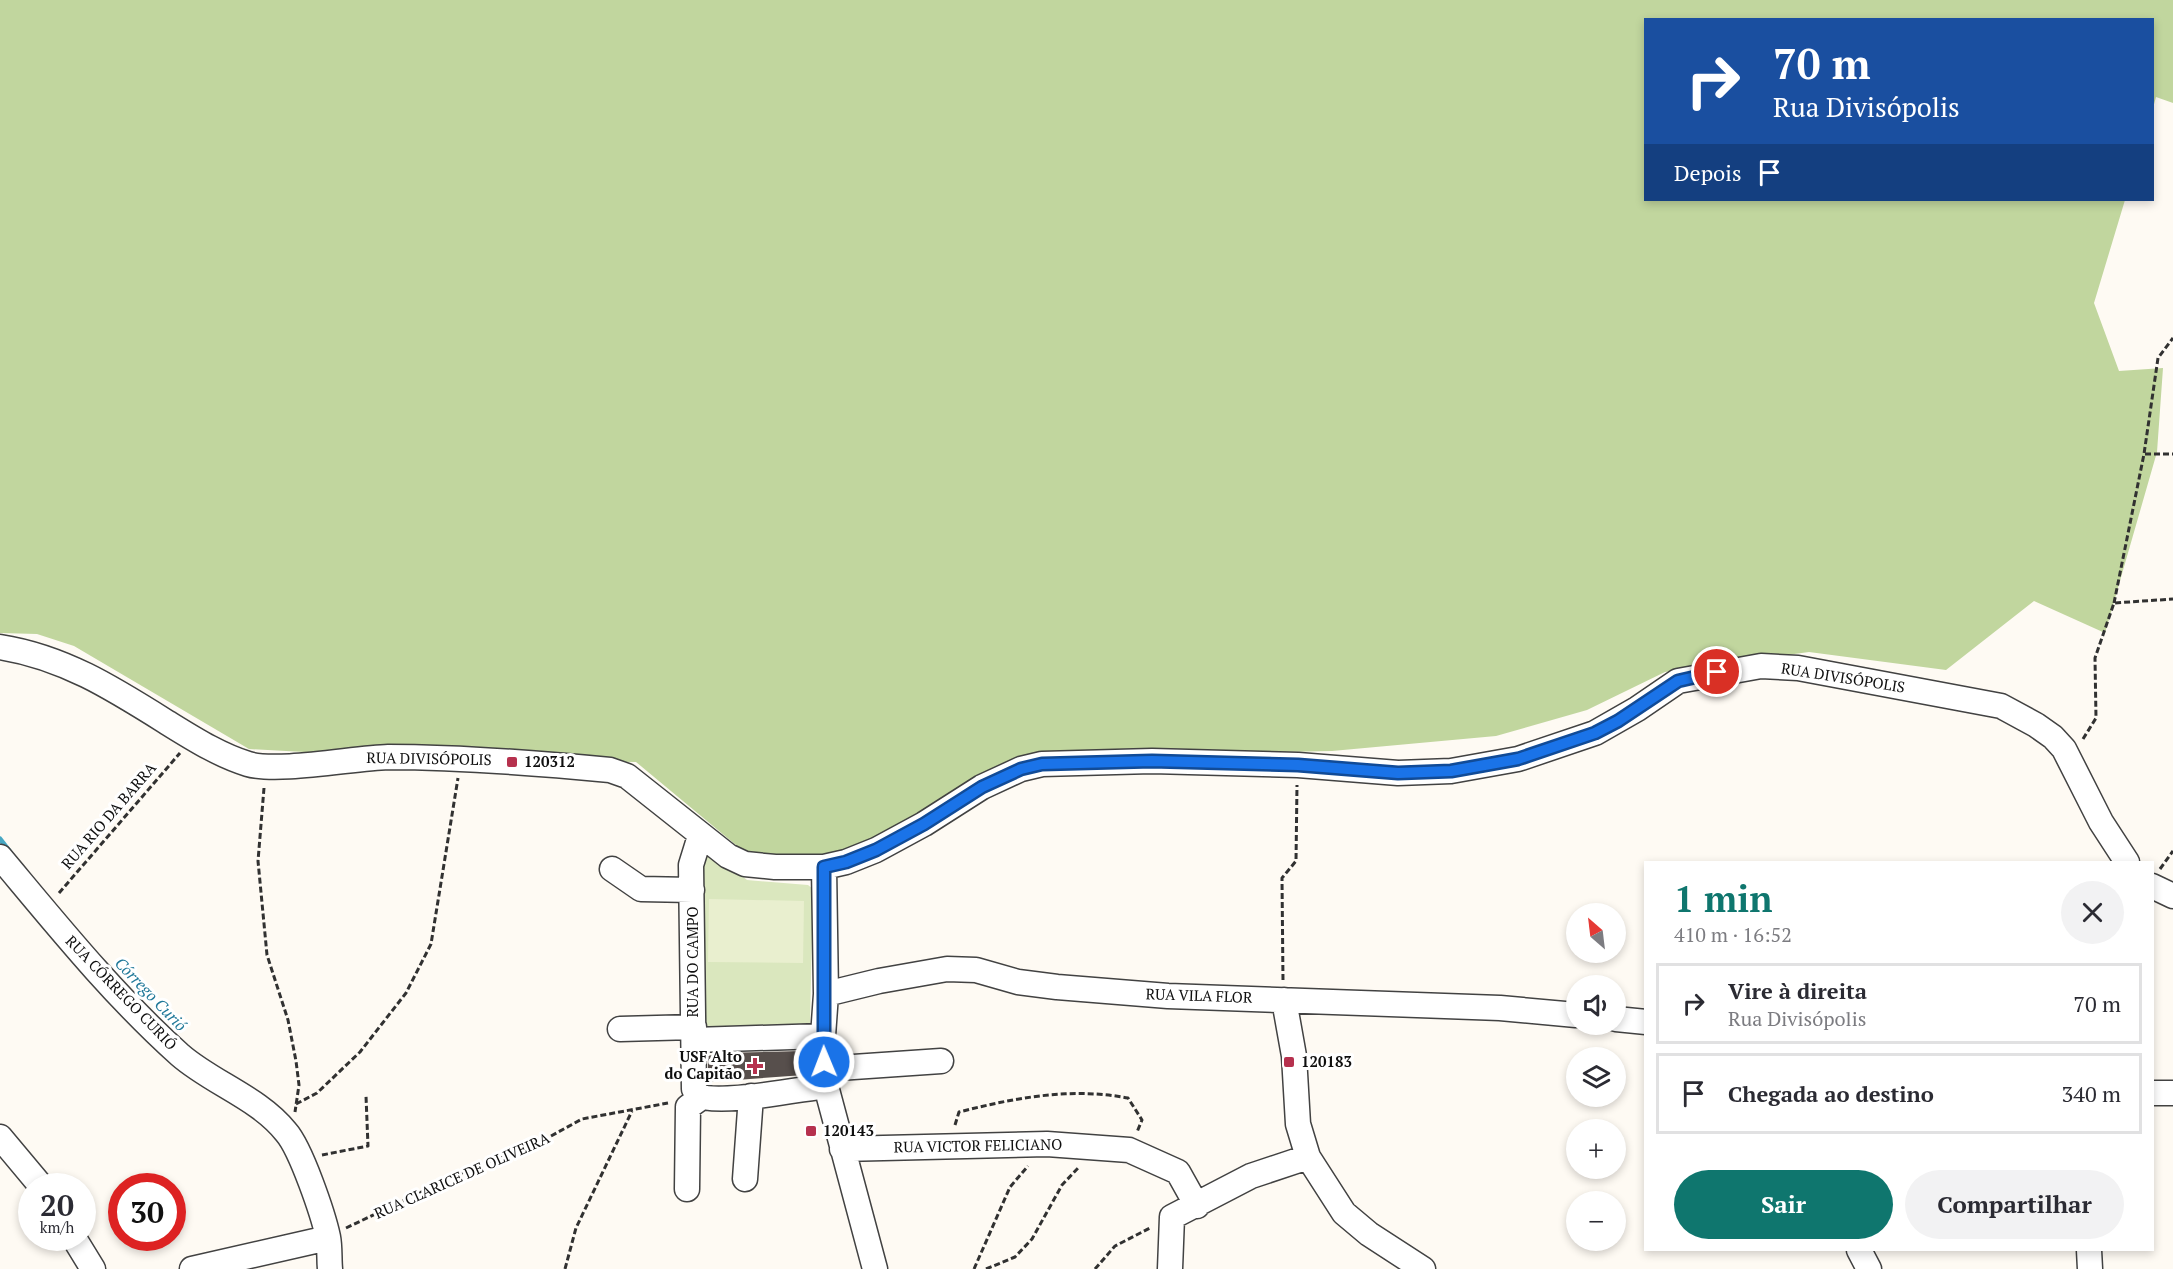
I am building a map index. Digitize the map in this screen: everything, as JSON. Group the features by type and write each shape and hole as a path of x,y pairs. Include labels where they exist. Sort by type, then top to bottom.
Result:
{"street":[{"name":"RUA DIVISÓPOLIS","path":"0,647 57,661 87,674 216,753 251,765 358,758 461,759 610,770 627,776 700,836 745,864 824,867 846,862 876,850 924,824 982,787 1021,769 1042,764 1107,761 1298,765 1398,773 1451,771 1518,759 1595,733 1618,721 1678,681 1761,666 1798,668 2001,706 2053,737 2070,759 2101,822 2126,861"},
{"name":"RUA DO CAMPO","path":"698,1093 694,1034 692,865 700,836"},
{"name":"RUA CÓRREGO CURIÓ","path":"0,857 97,972 179,1054 200,1071 270,1116 287,1133 300,1160 328,1238 330,1269"},
{"path":"824,867 826,994 823,1036 825,1078 875,1269"},
{"path":"612,869 640,889 692,890"},
{"path":"2156,878 2173,896"},
{"name":"RUA VILA FLOR","path":"826,994 879,981 947,969 976,970 1018,982 1168,996 1500,1008 1566,1014"},
{"path":"1284,1000 1294,1056 1298,1124 1308,1157 1344,1214 1369,1234 1423,1269"},
{"path":"1626,1020 1644,1022"},
{"path":"620,1029 694,1034 823,1036"},
{"path":"687,1190 688,1107 698,1093 751,1096 825,1078 941,1061"},
{"path":"2154,1093 2173,1093"},
{"path":"745,1179 751,1096"},
{"path":"0,1137 30,1173"},
{"name":"RUA VICTOR FELICIANO","path":"842,1149 1047,1144 1118,1149 1178,1172 1197,1206"},
{"path":"1170,1269 1172,1217 1197,1206 1235,1183 1308,1157"},
{"path":"192,1269 328,1238"},
{"path":"82,1251 93,1269"},
{"path":"1860,1251 1869,1269"},
{"path":"2089,1251 2090,1269"}],"path":[{"path":"2070,759 2096,718 2095,658 2114,603 2144,454 2158,358 2173,339"},
{"path":"2144,454 2173,454"},
{"path":"2114,603 2173,599"},
{"name":"RUA RIO DA BARRA","path":"44,910 192,738"},
{"path":"296,1104 318,1093 360,1053 406,993 431,944 461,759"},
{"path":"266,765 258,861 267,955 288,1020 299,1085 287,1133"},
{"path":"1284,1000 1281,889 1282,878 1296,861 1298,765"},
{"path":"2156,878 2173,851"},
{"path":"948,1145 958,1112 1003,1100 1098,1092 1128,1098 1142,1120 1118,1149 1082,1164 1062,1185 1032,1239 1015,1257 986,1269"},
{"name":"RUA CLARICE DE OLIVEIRA","path":"328,1238 470,1169 531,1147 582,1119 632,1110 698,1093"},
{"path":"300,1160 368,1146 366,1096"},
{"path":"566,1269 576,1228 632,1110"},
{"path":"974,1269 1010,1187 1047,1144"},
{"path":"1095,1269 1114,1246 1172,1217"}],"green space":[{"path":"0,0 2173,0 2173,103 2156,97 2154,104 2154,18 1644,18 1644,201 2125,201 2094,303 2119,371 2163,368 2157,452 2105,633 2034,601 1946,670 1809,652 1665,672 1587,710 1496,736 1332,751 1027,757 850,866 760,865 636,762 451,760 249,749 74,646 37,634 0,633"},
{"path":"708,848 747,880 808,885 813,889 810,1025 703,1027 697,885"},
{"path":"709,899 804,901 803,963 708,962"}],"building":[{"name":"USF Alto do Capitão","path":"802,1051 804,1075 708,1082 708,1056 720,1053"}],"waterway":[{"name":"Córrego Curió","path":"0,839 10,852"}],"place":[{"name":"120312","path":"512,762"},
{"name":"120183","path":"1289,1062"},
{"name":"USF Alto do Capitão","path":"755,1066"},
{"name":"120143","path":"811,1131"}],"route":[{"path":"824,1062 826,994 824,867 846,862 876,850 924,824 982,787 1021,769 1060,762 1152,761 1298,765 1398,773 1451,771 1518,759 1595,733 1618,721 1678,681 1717,672"}]}
